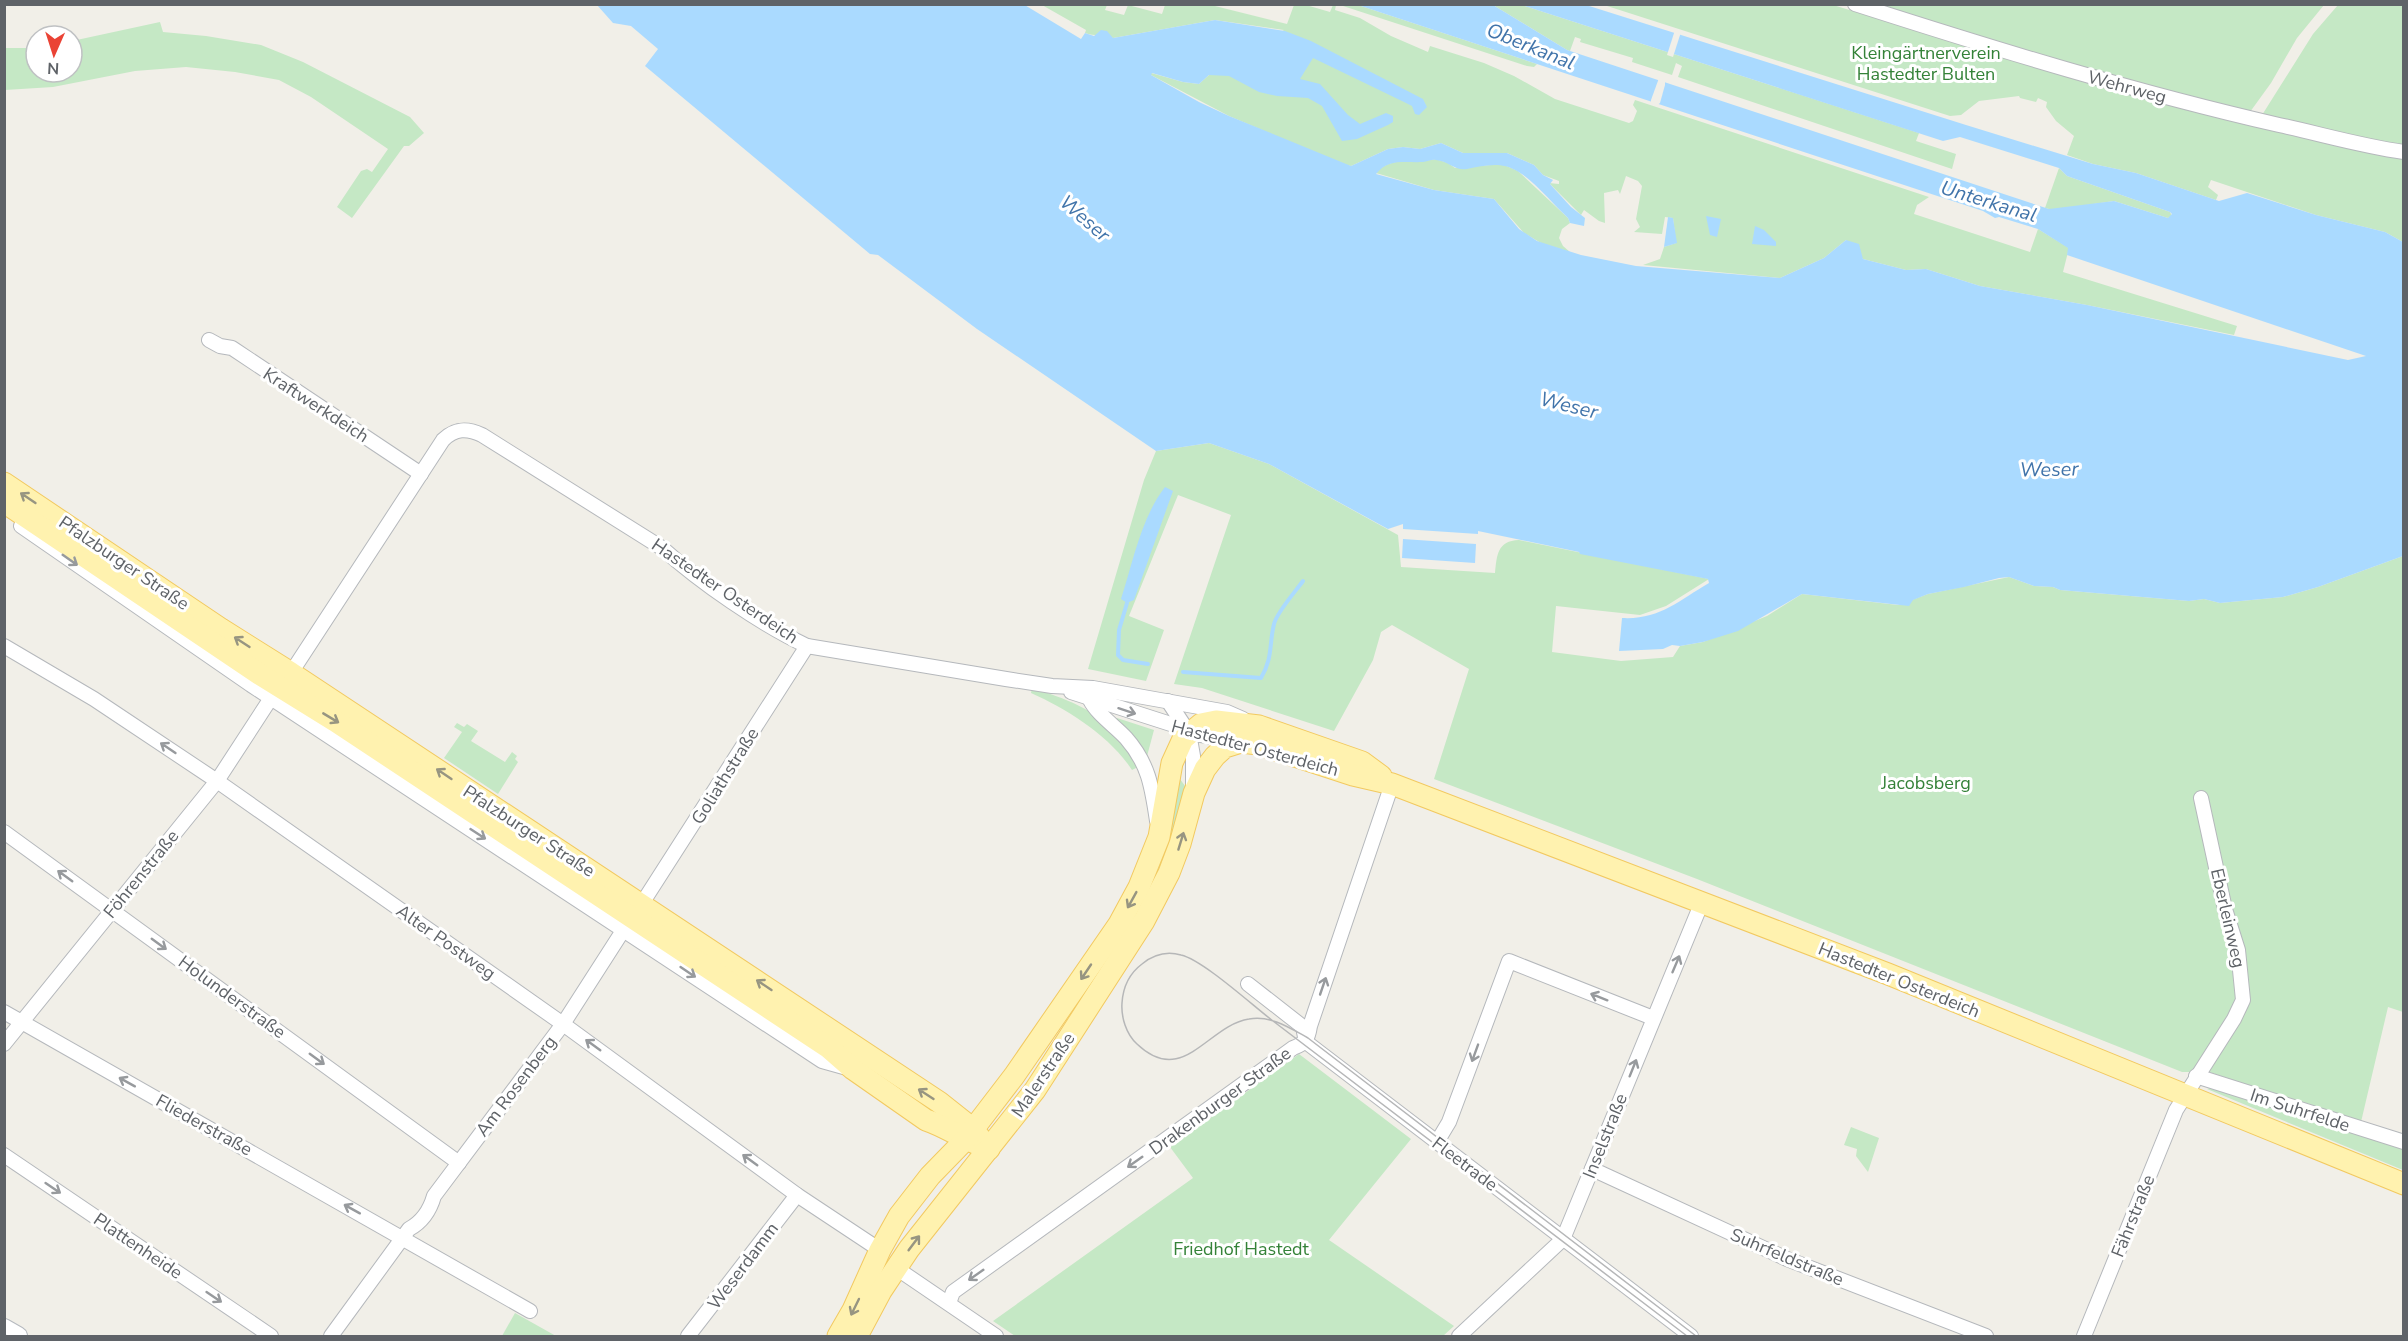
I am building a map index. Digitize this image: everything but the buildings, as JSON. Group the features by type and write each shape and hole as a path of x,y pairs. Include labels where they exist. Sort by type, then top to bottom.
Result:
{"main road":[{"name":"Pfalzburger Straße","path":"4,483 221,629 281,686 829,1048 853,1070 926,1120 969,1134"},
{"name":"Pfalzburger Straße","path":"5,513 281,686 641,905 939,1102 969,1134 989,1149"},
{"path":"1189,733 1201,724 1216,722 1259,726"},
{"name":"Hastedter Osterdeich","path":"1259,726 1362,762 1392,784"},
{"name":"Malerstraße","path":"838,1336 899,1216 940,1165 969,1134 1014,1076 1119,924 1139,887 1159,837 1175,752 1189,733"},
{"name":"Malerstraße","path":"857,1336 896,1268 929,1222 1035,1090 1153,908 1180,844 1193,786 1211,760 1225,747 1241,742"},
{"name":"Hastedter Osterdeich","path":"1241,742 1258,744 1353,775 1392,784 1906,982 2403,1184"},
{"path":"926,1120 934,1132 940,1165"},
{"path":"4,1328 18,1336"}],"street":[{"name":"Wehrweg","path":"1855,4 2053,67 2343,141 2403,152"},
{"name":"Kraftwerkdeich","path":"209,340 220,346 232,348 421,474"},
{"name":"Föhrenstraße","path":"4,1044 217,781 443,440 451,432 461,430"},
{"name":"Hastedter Osterdeich","path":"461,430 471,430 482,435 662,548 685,569 747,611 807,646 1052,686 1093,687 1227,712 1259,726"},
{"name":"Alter Postweg","path":"4,646 94,699 217,781 563,1024 797,1195 880,1250"},
{"name":"Goliathstraße","path":"641,905 807,646"},
{"name":"Pfalzburger Straße","path":"281,686 624,929 822,1061 853,1070"},
{"name":"Hastedter Osterdeich","path":"1052,686 1180,727 1189,733 1241,742"},
{"name":"Malerstraße","path":"1090,698 1091,703 1128,739 1141,760 1152,783 1159,837"},
{"name":"Malerstraße","path":"1168,701 1189,733 1193,756 1193,786"},
{"path":"1152,783 1159,773 1170,771 1183,773 1193,786"},
{"name":"Drakenburger Straße","path":"949,1304 953,1292 1293,1048 1306,1042 1392,784"},
{"name":"Eberleinweg","path":"2185,1095 2234,1019 2243,1000 2238,950 2225,909 2201,798"},
{"name":"Holunderstraße","path":"4,832 459,1163"},
{"name":"Inselstraße","path":"1458,1336 1563,1239 1702,902"},
{"name":"Am Rosenberg","path":"331,1336 409,1229 418,1225 431,1207 434,1196 563,1024 624,929"},
{"path":"1437,1142 1449,1122 1509,961 1653,1018"},
{"name":"Fleetrade","path":"1248,984 1303,1027 1306,1042 1691,1336"},
{"name":"Fliederstraße","path":"4,1012 403,1237"},
{"name":"Im Suhrfelde","path":"2196,1076 2403,1142"},
{"name":"Fährstraße","path":"2084,1336 2175,1110 2185,1095"},
{"name":"Plattenheide","path":"4,1155 271,1336"},
{"name":"Suhrfeldstraße","path":"1592,1169 1787,1259 1986,1336"},
{"name":"Weserdamm","path":"688,1336 797,1195"},
{"path":"403,1237 530,1311"},
{"path":"896,1268 996,1336"}],"green space":[{"path":"1042,5 1107,5 1105,10 1124,15 1128,5 1162,14 1165,5 1211,5 1287,24 1294,5 1306,5 1330,12 1333,5 1336,5 1335,10 1360,18 1391,36 1428,52 1430,46 1484,63 1514,76 1555,99 1629,123 1633,121 1637,111 1633,105 1635,100 1929,197 1917,205 1914,214 2030,252 2038,229 2069,248 2063,272 2237,326 2234,335 1980,286 1926,269 1906,270 1863,259 1846,240 1824,258 1780,278 1643,265 1660,259 1664,247 1676,243 1673,218 1665,217 1662,234 1634,232 1640,227 1636,219 1642,186 1638,181 1626,176 1620,194 1618,190 1604,193 1605,223 1584,210 1581,215 1549,183 1559,184 1559,181 1543,175 1534,165 1507,153 1463,153 1441,143 1420,149 1403,147 1388,149 1351,166 1342,164 1229,116 1151,75 1151,73 1199,84 1209,75 1284,30 1215,20 1113,38 1085,33 1086,30"},
{"path":"1340,5 1358,5 1537,64 1534,67 1527,66"},
{"path":"1493,5 1522,5 1919,133 1916,141 1956,154 1952,169 1678,77 1682,66 1676,63 1672,75 1632,62 1633,58 1580,42 1581,39 1575,37 1570,51 1567,50"},
{"name":"Kleingärtnerverein Hastedter Bulten","path":"1604,5 1833,5 1982,50 2257,123 2313,34 2338,5 2403,5 2403,242 2385,232 2316,215 2211,180 2208,187 2218,195 2216,200 2136,173 2093,164 2067,155 2074,136 2056,121 2046,107 2047,102 2038,98 2036,102 2019,96 1979,101 1961,115 1950,116"},
{"path":"1866,5 2324,5 2297,38 2271,83 2250,112 2168,94"},
{"path":"160,22 163,32 261,45 303,62 410,117 424,133 409,146 404,146 352,218 337,207 361,171 367,169 372,172 388,149 311,97 279,80 235,72 186,67 135,71 84,81 84,38"},
{"path":"5,48 24,48 24,84 68,84 5,90"},
{"path":"1436,159 1455,168 1502,164 1518,171 1568,218 1570,223 1562,229 1559,238 1570,252 1541,243 1524,233 1494,199 1434,190 1376,173 1382,167 1396,162"},
{"path":"2059,168 2067,176 2170,212 2172,216 2168,218 2114,201 2053,210 2045,208"},
{"name":"Jacobsberg","path":"1209,443 1269,464 1398,535 1401,567 1495,573 1502,546 1519,540 1709,579 1666,606 1640,615 1556,606 1552,652 1621,661 1673,657 1680,646 1703,642 1767,616 1802,594 1898,605 1928,594 2009,577 2034,586 2053,587 2060,590 2189,601 2204,599 2220,603 2283,597 2318,587 2403,556 2403,1012 2388,1007 2361,1122 2209,1072 2182,1072 1697,879 1434,779 1469,669 1392,625 1381,632 1373,660 1334,731 1202,688 1174,684 1231,515 1178,495 1129,616 1164,630 1146,681 1088,669 1144,480 1156,451"},
{"path":"1032,688 1067,700 1099,718 1118,735 1138,767 1132,770 1100,735 1073,715 1031,693"},
{"path":"1116,719 1154,730 1146,760"},
{"path":"457,723 464,727 467,724 478,731 471,741 505,762 512,752 517,756 515,759 518,762 498,794 444,758 462,732 454,727"},
{"path":"1180,779 1185,786 1185,791 1158,877 1146,895 1163,854"},
{"name":"Friedhof Hastedt","path":"1299,1054 1411,1139 1329,1240 1454,1326 1443,1336 1015,1336 993,1321 1193,1178 1170,1147"},
{"path":"2217,1086 2403,1146 2403,1170 2207,1089"},
{"path":"1851,1127 1879,1138 1868,1172 1856,1156 1857,1149 1844,1145"},
{"path":"515,1313 556,1336 502,1336"}],"water":[{"path":"1023,4 1081,39 1085,33 1094,36 1101,30 1107,31 1113,38 1215,20 1285,31 1311,41 1423,99 1427,107 1419,115 1415,114 1412,106 1313,58 1300,79 1320,84 1348,115 1360,124 1386,113 1393,116 1393,122 1388,125 1357,139 1342,141 1322,106 1308,98 1259,92 1229,76 1209,75 1199,84 1152,73 1151,75 1229,116 1351,166 1388,149 1403,147 1420,149 1441,143 1463,153 1507,153 1534,165 1543,175 1553,180 1550,184 1571,207 1585,218 1584,226 1570,223 1568,218 1529,180 1517,171 1504,166 1492,165 1463,169 1433,160 1392,163 1376,174 1434,190 1494,199 1519,229 1537,241 1581,255 1636,266 1780,278 1824,258 1846,240 1859,244 1863,259 1906,270 1926,269 1980,286 2087,305 2348,360 2366,356 2067,255 2068,248 2038,229 1999,217 1995,218 1983,211 1358,5 1493,5 1567,50 2049,209 2114,201 2168,218 2172,214 2067,176 2059,168 1960,137 1943,141 1522,5 1586,5 1966,125 2093,164 2136,173 2219,201 2247,193 2316,215 2385,232 2403,242 2403,556 2318,587 2283,597 2220,603 2204,599 2189,601 2060,590 2053,587 2034,586 2009,577 1928,594 1913,600 1909,606 1802,594 1738,631 1703,642 1672,645 1663,649 1619,651 1622,618 1658,613 1709,583 1708,579 1478,531 1478,534 1403,529 1403,524 1388,529 1269,464 1209,443 1156,451 977,329 878,255 870,254 645,66 658,49 631,26 613,23 597,5"},
{"path":"1706,216 1721,219 1717,237 1710,235"},
{"path":"1668,217 1673,218 1677,243 1664,247"},
{"path":"1755,226 1764,230 1776,242 1776,246 1752,244"},
{"path":"1165,487 1173,491 1134,600 1127,603 1121,599 1139,541 1150,512"},
{"path":"1403,539 1476,544 1475,563 1402,558"}],"pier":[{"path":"1675,30 1681,32 1673,57 1667,55"},
{"path":"1659,78 1665,80 1665,85 1660,103 1656,106 1651,104 1651,100"}],"waterway":[{"path":"1183,672 1261,678 1269,657 1276,619 1303,581"},
{"path":"1127,603 1119,630 1118,655 1123,660 1148,664"}],"tram line":[{"path":"1687,1336 1273,1021 1202,965 1181,955 1165,954 1146,961 1131,976 1123,997 1123,1019 1133,1040 1153,1056 1168,1060 1182,1057 1234,1024 1249,1019 1265,1019 1273,1021 1287,1027 1308,1038 1696,1336"},
{"path":"4,1335 8,1336"}],"water label":[{"name":"Oberkanal","path":"1531,46"},
{"name":"Unterkanal","path":"1989,201"},
{"name":"Weser","path":"1085,218"},
{"name":"Weser","path":"1569,405"},
{"name":"Weser","path":"2049,469"}]}
